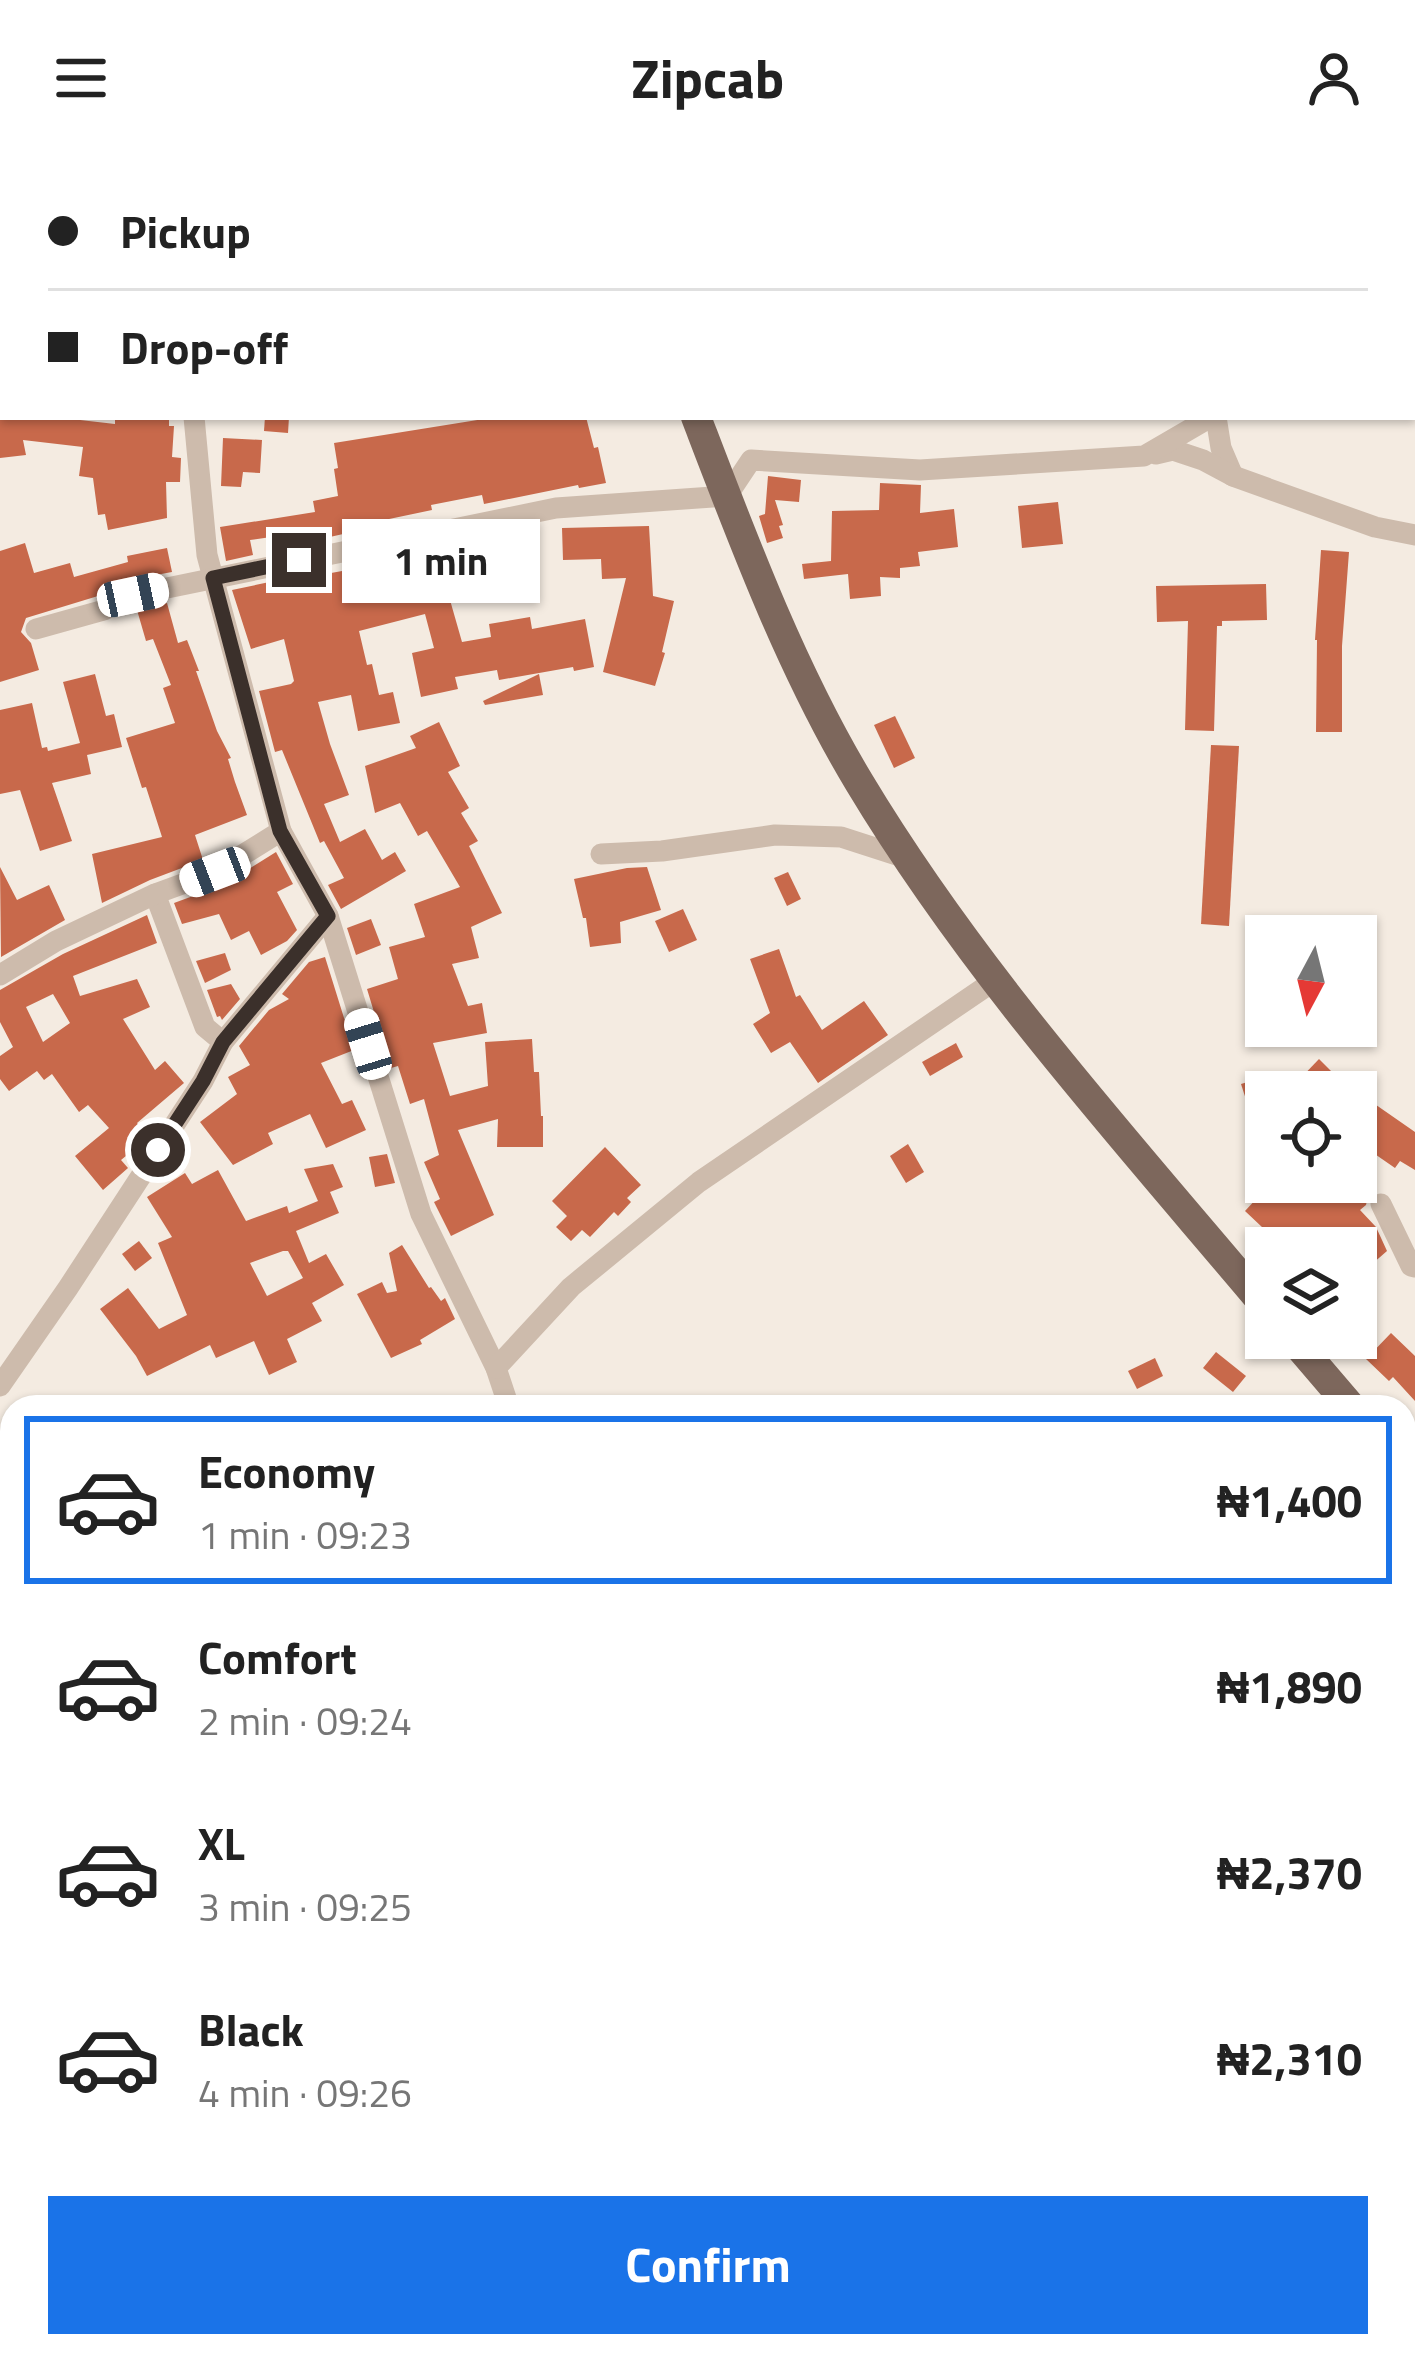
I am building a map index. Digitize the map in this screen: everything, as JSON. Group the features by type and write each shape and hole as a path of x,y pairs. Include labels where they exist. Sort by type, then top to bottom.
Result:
{"main road":[{"path":"698,420 787,643 856,778 906,858 994,981 1245,1281"},
{"path":"1310,1359 1341,1395"}],"street":[{"path":"194,420 213,578 280,831 328,916 421,1214 496,1368 504,1395"},
{"path":"1144,456 1209,420"},
{"path":"1215,420 1233,476"},
{"path":"36,628 104,610 133,595 556,508 727,496 752,460 920,470 1144,456 1173,450 1375,527 1415,535"},
{"path":"0,975 56,941 215,872 280,831"},
{"path":"601,854 662,851 775,835 841,837 906,858"},
{"path":"155,895 205,1028 223,1042"},
{"path":"0,1386 93,1251 203,1081 223,1042 328,916"},
{"path":"496,1368 571,1287 699,1182 994,981"},
{"path":"1381,1204 1415,1267"}],"building":[{"path":"0,420 115,424 115,420 169,420 169,426 174,426 172,457 181,458 180,482 166,482 167,518 108,530 105,514 98,515 93,478 79,476 83,447 23,440 26,455 0,458"},
{"path":"265,420 289,420 288,433 264,431"},
{"path":"477,420 587,420 606,483 484,504 482,495 431,505 432,510 351,527 352,532 321,539 319,530 250,540 253,555 226,561 220,527 315,512 313,501 338,496 334,443"},
{"path":"223,438 262,440 260,473 243,472 241,487 221,486"},
{"path":"768,476 801,480 799,502 775,500 783,538 767,543 759,516 765,514"},
{"path":"880,483 921,485 920,513 954,509 958,547 918,552 920,566 900,568 900,578 880,577 881,596 850,599 848,574 804,579 802,564 831,561 832,511 879,510"},
{"path":"1058,502 1063,544 1022,548 1018,506"},
{"path":"649,526 653,596 674,601 655,686 603,672 626,578 602,579 601,559 563,560 562,528"},
{"path":"25,543 34,573 70,563 74,577 128,562 127,556 167,548 172,572 129,580 98,596 26,618 21,632 31,643 39,670 0,682 0,551"},
{"path":"476,543 484,577 446,586 462,642 491,637 489,624 530,617 532,629 585,619 594,667 499,680 497,670 455,677 458,689 421,697 412,653 434,648 425,614 359,631 379,695 393,692 400,723 358,731 351,695 318,702 349,795 324,804 340,842 365,829 382,860 395,852 406,871 341,909 328,885 344,878 324,841 320,843 282,750 275,752 259,691 294,681 284,639 251,649 232,590"},
{"path":"1321,550 1349,552 1342,732 1316,732"},
{"path":"1266,584 1267,620 1222,621 1217,626 1214,731 1185,730 1188,621 1157,622 1156,586"},
{"path":"167,603 178,643 187,640 199,671 247,815 195,835 203,860 102,903 92,854 162,837 126,738 175,723 163,688 171,685 153,639 146,641 137,610"},
{"path":"95,674 106,716 114,714 122,747 87,755 91,774 52,783 72,841 40,851 20,790 0,794 0,710 32,703 42,748 48,751 80,743 63,682"},
{"path":"539,674 543,695 485,705 483,701"},
{"path":"895,716 915,758 894,768 874,725"},
{"path":"439,722 460,766 448,772 469,808 461,813 478,841 469,846 502,913 471,927 479,958 452,964 468,1006 482,1003 487,1033 433,1043 450,1096 488,1086 485,1042 532,1039 543,1116 543,1147 497,1147 498,1119 458,1130 494,1215 451,1236 434,1202 440,1199 424,1162 439,1155 424,1099 410,1104 398,1066 391,1068 367,989 398,979 389,947 425,937 414,904 460,887 427,831 418,836 400,803 375,813 365,766 416,748 410,736"},
{"path":"1211,745 1239,746 1229,926 1201,924"},
{"path":"276,852 293,884 277,892 297,930 287,941 261,955 249,931 231,940 219,914 182,924 174,903 223,885"},
{"path":"0,867 17,900 49,885 65,920 1,957"},
{"path":"647,867 661,910 620,922 621,943 590,947 574,879"},
{"path":"788,872 801,899 787,906 774,878"},
{"path":"683,909 697,940 669,952 655,921"},
{"path":"147,915 157,943 73,976 80,996 137,979 150,1007 123,1019 155,1070 165,1061 184,1083 137,1123 148,1138 121,1160 128,1168 103,1190 75,1156 109,1128 88,1105 79,1112 52,1074 44,1080 37,1071 9,1091 0,1079 0,1056 13,1047 0,1022 0,990","holes":["53,994 70,1023 43,1042 26,1007"]},
{"path":"371,919 381,945 356,955 347,928"},
{"path":"779,949 796,997 800,995 822,1030 864,1001 888,1035 818,1083 790,1042 771,1053 753,1024 770,1013 750,959"},
{"path":"225,953 231,970 205,983 196,961"},
{"path":"325,957 354,1050 321,1063 342,1104 352,1100 366,1130 326,1148 310,1114 268,1133 273,1144 233,1165 200,1122 237,1094 228,1077 250,1065 239,1046 269,1010 289,999 282,994 309,962"},
{"path":"231,984 240,999 222,1020 207,990"},
{"path":"956,1043 963,1057 930,1076 922,1062"},
{"path":"1319,1059 1331,1071 1308,1071"},
{"path":"1377,1106 1415,1132 1415,1170 1400,1161 1395,1168 1377,1156"},
{"path":"908,1144 924,1172 906,1183 890,1156"},
{"path":"605,1147 641,1185 618,1216 614,1212 590,1237 582,1230 571,1241 556,1227 567,1216 552,1201"},
{"path":"387,1154 395,1183 375,1187 369,1157"},
{"path":"333,1164 343,1187 330,1192 339,1213 296,1231 309,1263 326,1254 344,1285 312,1303 322,1321 287,1339 297,1362 269,1375 254,1341 216,1358 210,1345 147,1376 100,1309 128,1288 159,1329 187,1315 158,1243 172,1237 147,1197 185,1173 192,1184 218,1170 246,1221 287,1206 289,1213 318,1201 304,1169","holes":["288,1251 303,1278 267,1296 250,1263"]},
{"path":"1252,1203 1366,1203 1360,1210 1376,1227 1262,1227 1245,1211"},
{"path":"1377,1229 1387,1251 1377,1260"},
{"path":"139,1241 152,1258 135,1271 122,1254"},
{"path":"402,1245 429,1288 441,1301 445,1298 455,1319 420,1340 422,1344 391,1358 357,1294 382,1282 387,1293 397,1291 389,1253"},
{"path":"1391,1333 1415,1356 1415,1395 1393,1377 1389,1381 1366,1359 1377,1359 1377,1348"},
{"path":"1216,1352 1246,1376 1233,1392 1203,1368"},
{"path":"1155,1358 1163,1376 1137,1389 1128,1371"}],"route":[{"path":"158,1150 223,1042 328,916 280,831 213,578 299,560"}]}
